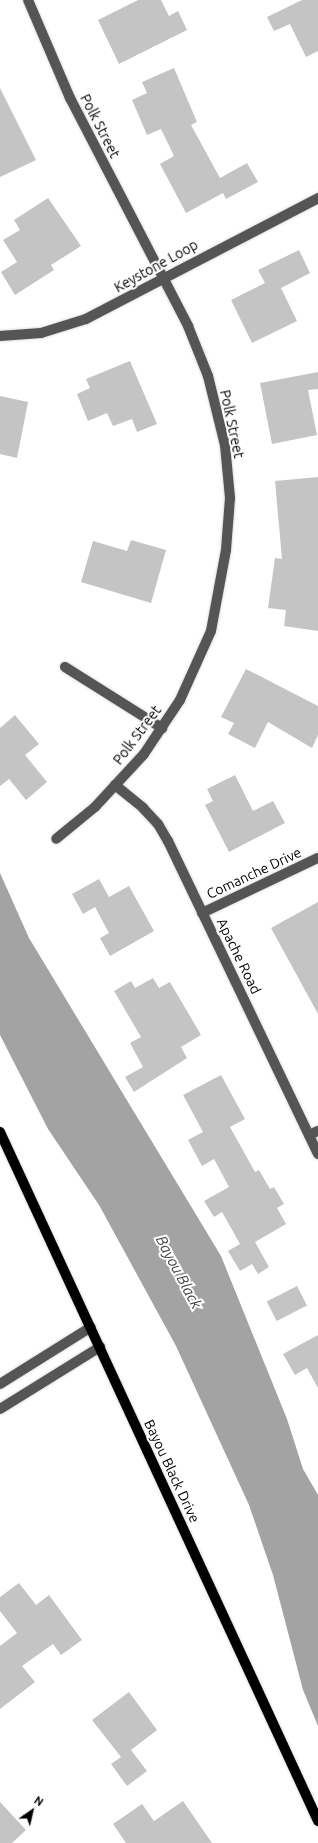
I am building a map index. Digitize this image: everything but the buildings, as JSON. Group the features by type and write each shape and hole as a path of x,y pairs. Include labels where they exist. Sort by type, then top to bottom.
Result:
{"main road":[{"name":"Bayou Black Drive","path":"0,1132 318,1821"}],"street":[{"name":"Polk Street","path":"28,0 70,98 162,279 188,326 208,376 225,445 230,498 226,550 211,631 180,700 144,754 95,807 56,839"},
{"name":"Keystone Loop","path":"0,336 41,334 86,319 318,198"},
{"path":"65,667 162,728"},
{"name":"Apache Road","path":"115,785 158,824 313,1133 318,1154"},
{"name":"Comanche Drive","path":"202,913 318,858"},
{"path":"0,1384 91,1327"},
{"path":"0,1409 100,1347"}],"water":[{"name":"Bayou Black","path":"0,873 29,938 221,1256 287,1419 303,1469 318,1495 318,1726 303,1690 273,1575 249,1505 176,1346 99,1205 48,1129 0,1035"}]}
